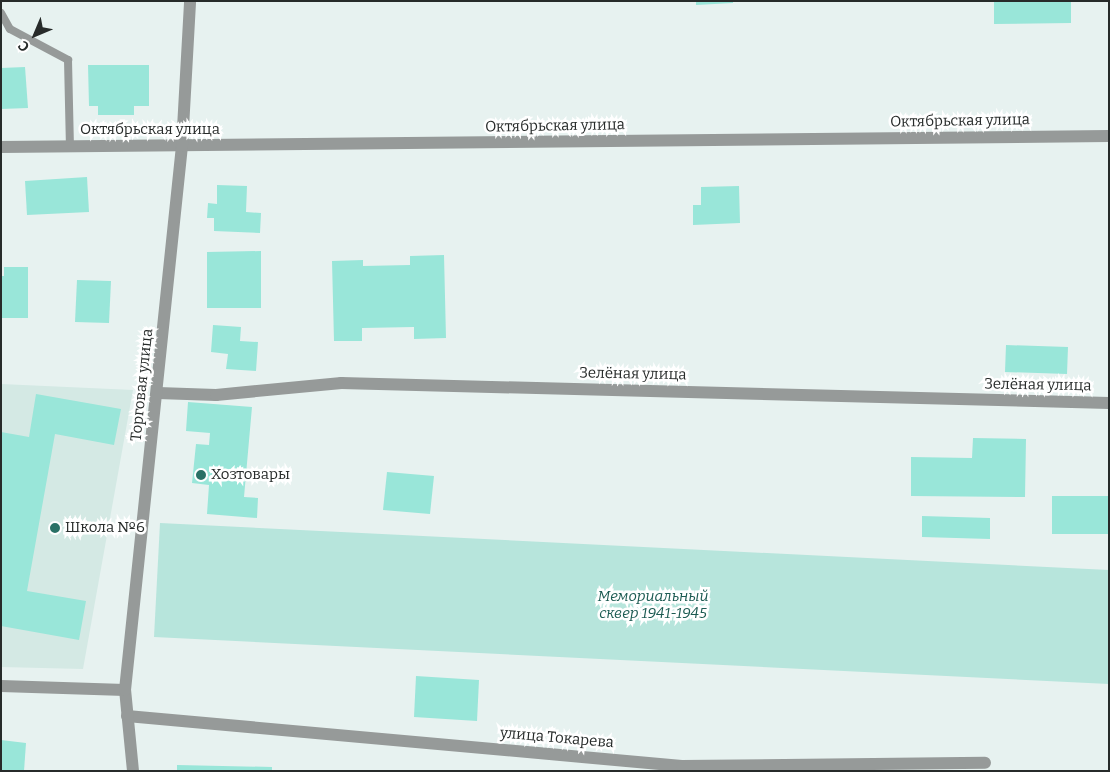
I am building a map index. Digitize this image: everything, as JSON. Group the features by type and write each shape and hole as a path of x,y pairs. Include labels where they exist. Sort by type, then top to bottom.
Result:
{"street":[{"name":"Торговая улица","path":"133,771 125,690 158,393 182,146 190,1"},
{"name":"Октябрьская улица","path":"1,147 1109,136"},
{"name":"Зелёная улица","path":"158,393 216,395 341,383 1109,403"},
{"path":"1,686 125,690"},
{"name":"улица Токарева","path":"127,716 682,768 985,763"}],"lane":[{"path":"1,13 10,29 68,60 70,146"}],"shaded area":[{"name":"Школа №6","path":"1,384 133,390 83,669 1,667"}],"green space":[{"name":"Мемориальный сквер 1941-1945","path":"160,523 1109,570 1109,684 154,637"}],"building":[{"path":"696,1 733,1 733,3 696,5"},
{"path":"994,1 1071,1 1071,23 994,24"},
{"path":"88,65 149,65 149,106 134,106 134,115 98,115 98,106 89,106"},
{"path":"25,67 28,108 1,109 1,68"},
{"path":"87,177 89,212 27,215 25,181"},
{"path":"217,185 247,186 246,212 261,213 260,233 214,231 214,218 207,218 208,203 217,204"},
{"path":"739,186 740,223 693,225 693,205 701,205 701,187"},
{"path":"261,251 261,308 207,308 207,252"},
{"path":"444,255 446,338 414,339 414,327 362,328 362,341 334,341 332,261 363,260 363,266 410,265 410,256"},
{"path":"4,267 28,267 28,318 1,318 1,276 4,276"},
{"path":"77,280 111,281 109,323 75,322"},
{"path":"213,325 241,327 240,341 258,342 256,371 226,369 228,354 211,352"},
{"path":"1006,345 1068,347 1067,374 1005,372"},
{"path":"36,394 121,409 114,445 55,434 27,591 86,601 79,640 1,626 1,432 29,437"},
{"path":"188,402 252,407 244,497 258,498 257,518 207,514 209,485 192,483 196,444 209,445 210,433 186,431"},
{"path":"973,438 1026,439 1025,497 911,496 911,457 972,458"},
{"path":"387,472 434,476 430,514 383,510"},
{"path":"1052,496 1109,496 1109,534 1052,534"},
{"path":"922,516 990,518 990,539 922,537"},
{"path":"416,676 479,680 477,721 414,717"},
{"path":"1,740 26,743 24,771 1,771"},
{"path":"177,765 272,767 272,771 177,771"}],"place":[{"name":"Хозтовары","path":"201,475"},
{"name":"Школа №6","path":"55,528"}]}
